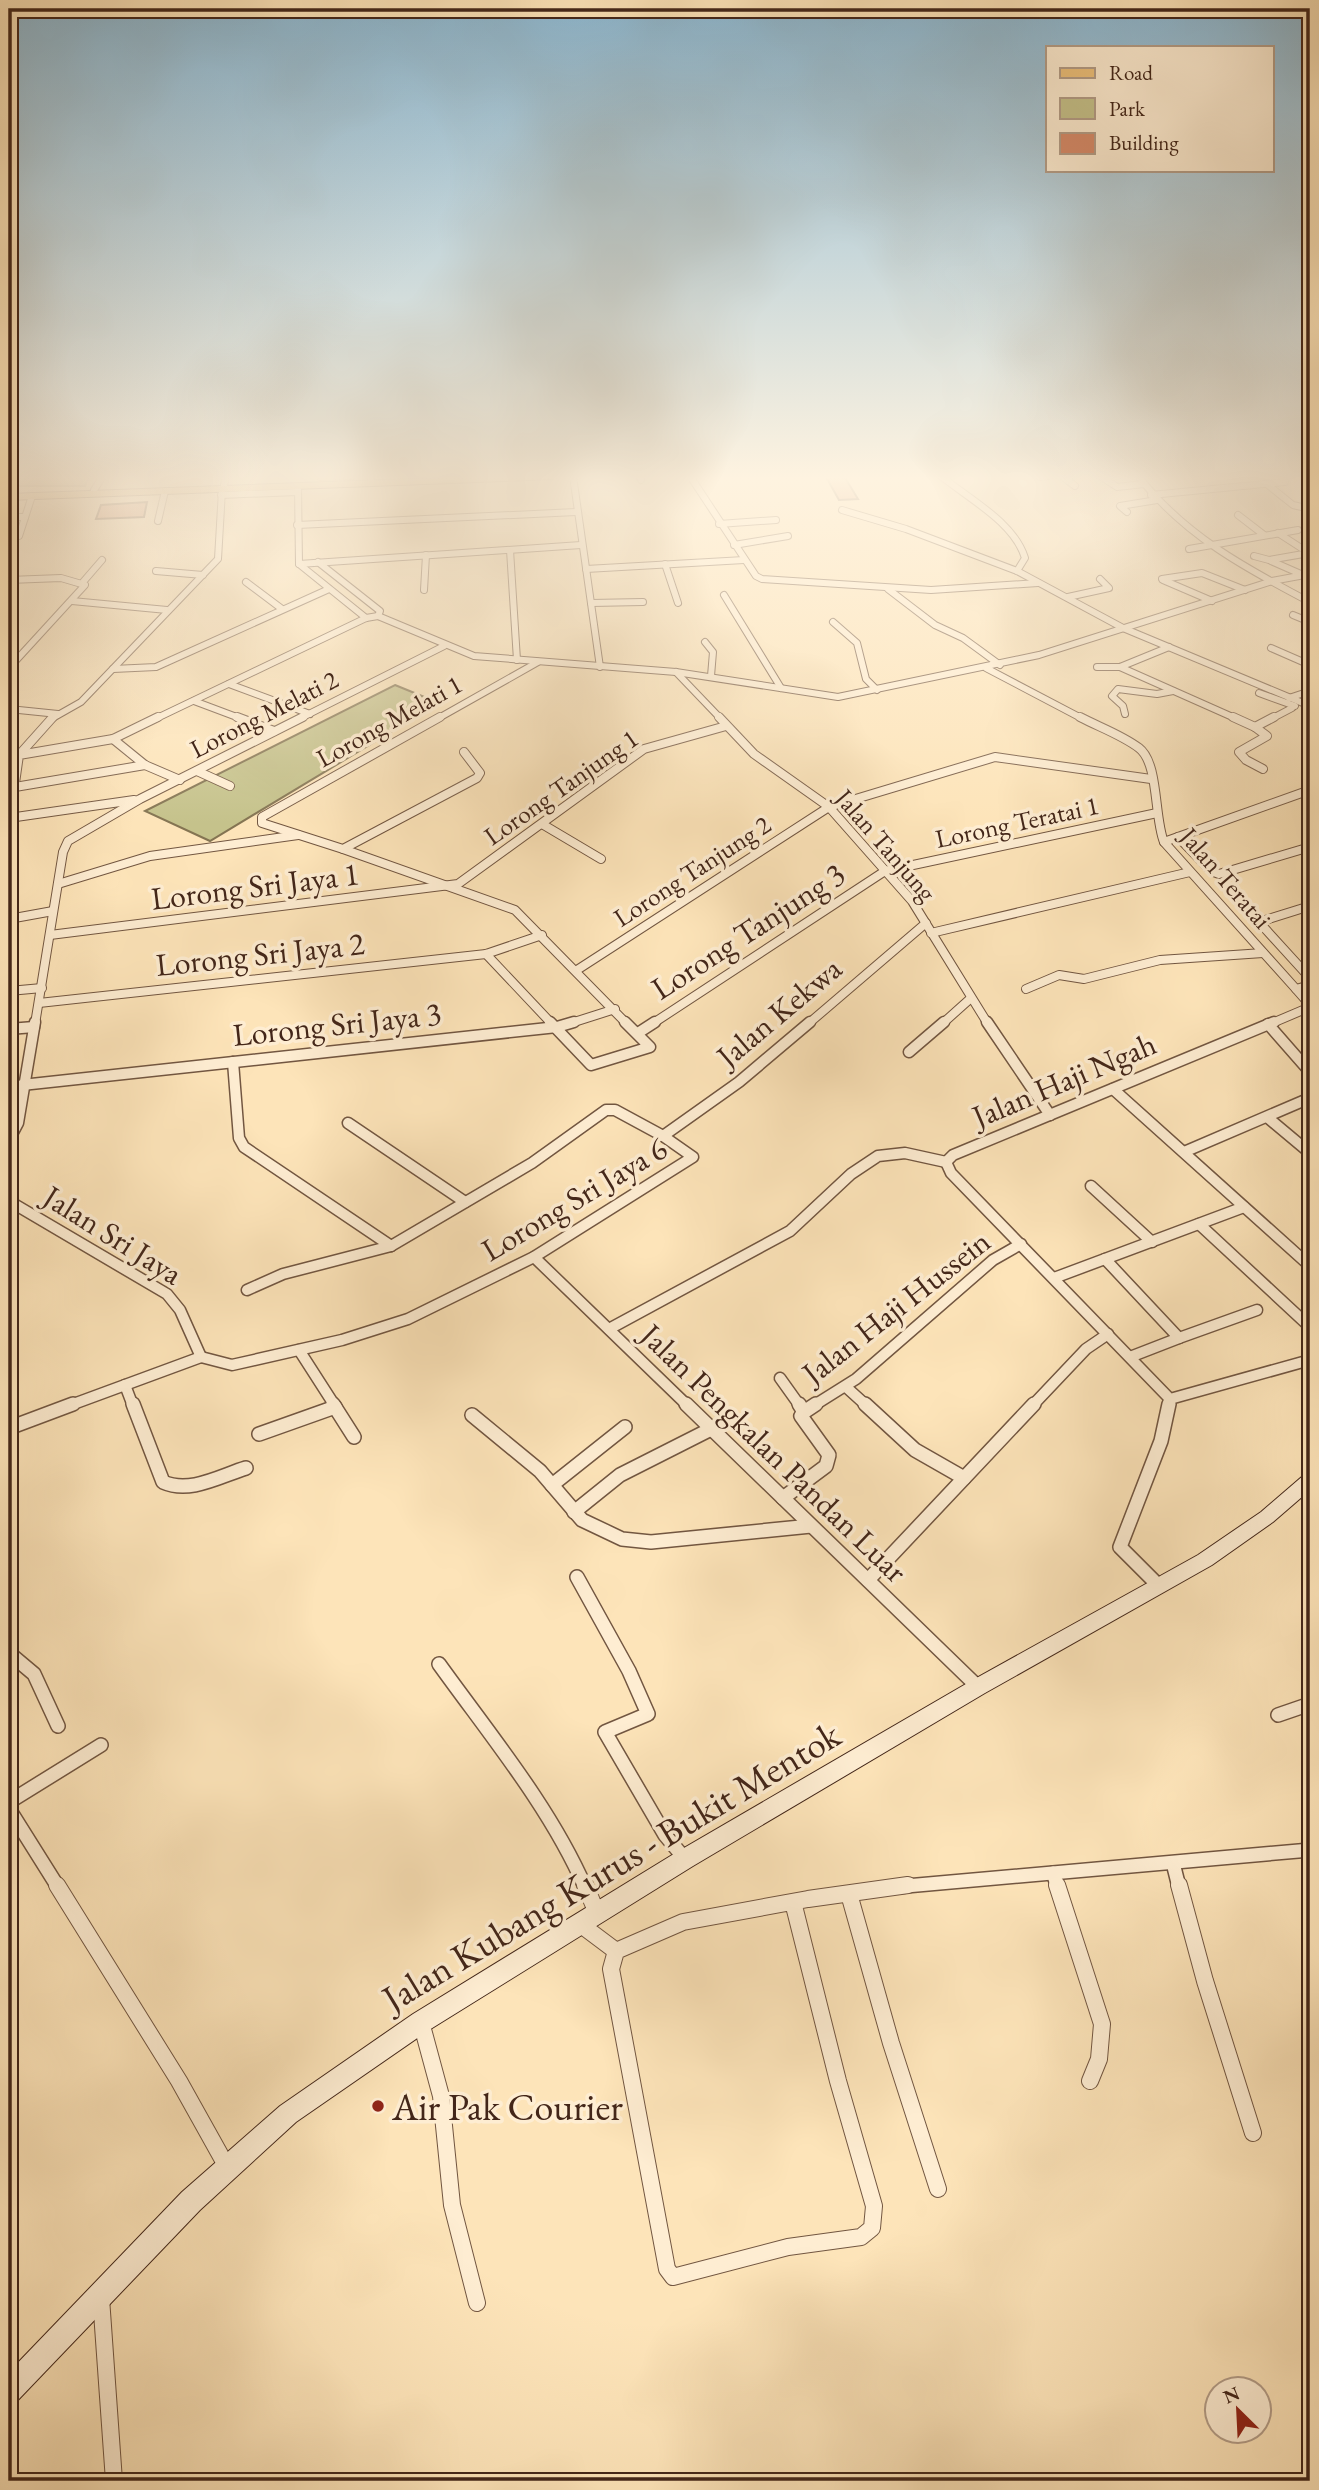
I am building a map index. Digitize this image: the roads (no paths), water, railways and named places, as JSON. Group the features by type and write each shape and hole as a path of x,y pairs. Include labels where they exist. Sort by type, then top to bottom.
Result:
{"main road":[{"name":"Jalan Kubang Kurus - Bukit Mentok","path":"9,2391 191,2201 288,2113 421,2022 685,1859 978,1687 1205,1560 1268,1517 1310,1480"}],"street":[{"path":"9,668 79,592"},
{"path":"140,799 10,818 19,755 58,714 81,702 185,592"},
{"path":"260,592 282,609"},
{"path":"113,669 156,667 321,592"},
{"path":"333,592 366,618"},
{"path":"356,592 380,611 378,616"},
{"path":"513,592 517,660"},
{"path":"590,592 600,667"},
{"path":"674,592 678,603"},
{"path":"892,592 935,625 963,638 1000,665"},
{"path":"1059,592 1123,628 1307,704"},
{"path":"1068,597 1090,592"},
{"path":"1192,592 1212,601"},
{"path":"19,755 113,739 366,618 378,616 444,646 474,656 676,672 838,696 1000,665 1238,592"},
{"path":"1292,592 1310,602"},
{"path":"724,595 780,688"},
{"path":"72,601 167,610"},
{"path":"592,607 643,602"},
{"path":"1293,615 1310,622"},
{"path":"833,622 857,643 863,671 877,690"},
{"path":"705,642 713,652 711,676"},
{"name":"Lorong Melati 2","path":"140,799 444,646"},
{"path":"1097,667 1120,667 1168,647"},
{"path":"1271,648 1310,665"},
{"path":"1160,651 1292,708"},
{"name":"Lorong Melati 1","path":"301,835 262,823 260,818 538,662"},
{"path":"1120,667 1255,727 1266,736 1239,752 1246,760 1264,769"},
{"name":"Jalan Teratai","path":"986,668 1133,744 1147,757 1164,842 1296,989"},
{"name":"Jalan Tanjung","path":"676,672 764,762 829,807 912,901 971,998 1050,1115"},
{"path":"229,684 310,714"},
{"path":"1125,714 1123,706 1112,696 1118,689 1129,688 1157,696 1173,691"},
{"path":"1289,698 1310,691"},
{"path":"194,701 274,731"},
{"path":"1255,727 1292,708 1307,704"},
{"path":"9,709 58,714"},
{"name":"Lorong Tanjung 1","path":"465,881 644,749 726,726"},
{"path":"113,739 145,765 180,780"},
{"path":"343,849 477,778 480,774 464,752"},
{"name":"Lorong Tanjung 2","path":"578,970 829,807 995,757 1152,779"},
{"path":"15,787 145,765"},
{"path":"197,771 230,786"},
{"path":"1164,842 1310,790"},
{"path":"9,1140 18,1123 22,1085 68,841 140,799"},
{"name":"Lorong Teratai 1","path":"885,871 1157,813"},
{"path":"542,824 601,859"},
{"path":"58,884 150,856 301,835 509,907 578,970 649,1044 648,1049 591,1065 486,954"},
{"path":"1178,836 1211,871 1219,874 1310,847"},
{"name":"Lorong Tanjung 3","path":"638,1033 885,871"},
{"path":"931,933 1190,872"},
{"name":"Lorong Sri Jaya 1","path":"50,935 447,887 465,881"},
{"path":"1310,906 1259,922 1310,978"},
{"path":"9,919 53,911"},
{"name":"Jalan Kekwa","path":"663,1136 739,1082 926,923"},
{"name":"Lorong Sri Jaya 2","path":"39,1003 486,954 542,935"},
{"path":"1026,989 1059,975 1084,979 1160,960 1264,953"},
{"path":"1296,989 1310,985"},
{"path":"9,990 41,988"},
{"name":"Jalan Haji Ngah","path":"1170,1399 1130,1357 1100,1339 1054,1278 1012,1249 951,1173 946,1162 953,1155 1310,1006 1296,989"},
{"path":"909,1052 971,998"},
{"name":"Lorong Sri Jaya 3","path":"22,1085 557,1027 615,1009"},
{"path":"1268,1024 1310,1072"},
{"path":"9,1030 34,1027"},
{"path":"233,1062 239,1138 244,1147 391,1246"},
{"path":"1113,1088 1310,1265"},
{"path":"1184,1152 1310,1098"},
{"name":"Lorong Sri Jaya 6","path":"201,1357 232,1365 408,1320 534,1256 691,1161 693,1157 663,1136 615,1111 606,1111 550,1152 391,1246 283,1274 247,1290"},
{"path":"1267,1117 1310,1153"},
{"path":"348,1123 465,1202"},
{"path":"609,1329 790,1231 810,1215 840,1181 877,1158 892,1153 946,1162"},
{"path":"1091,1186 1152,1242"},
{"name":"Jalan Sri Jaya","path":"9,1201 167,1294 180,1310 201,1357"},
{"path":"1054,1278 1244,1207"},
{"path":"1199,1224 1310,1328"},
{"name":"Jalan Haji Hussein","path":"804,1412 846,1387 1012,1249"},
{"name":"Jalan Pengkalan Pandan Luar","path":"534,1256 978,1687"},
{"path":"1105,1259 1179,1338"},
{"path":"1130,1357 1257,1310"},
{"path":"868,1580 1100,1339"},
{"path":"299,1350 354,1437"},
{"path":"9,1427 201,1357"},
{"path":"1154,1589 1120,1547 1161,1441 1170,1399 1310,1360"},
{"path":"780,1378 804,1412 801,1416 829,1455 826,1466 783,1498"},
{"path":"125,1385 163,1482 169,1486 187,1486 246,1468"},
{"path":"846,1387 901,1439 964,1478"},
{"path":"259,1434 335,1407"},
{"path":"472,1415 540,1471 574,1513 606,1534 651,1542 811,1526"},
{"path":"552,1485 625,1427"},
{"path":"574,1513 590,1496 615,1479 712,1429"},
{"path":"577,1577 629,1671 648,1714 605,1732 665,1835 685,1859"},
{"path":"9,1653 23,1659 35,1674 58,1726"},
{"path":"439,1664 508,1759 573,1859 588,1918 616,1951"},
{"path":"1278,1715 1310,1704"},
{"path":"9,1802 101,1745"},
{"path":"9,1809 179,2081 223,2171"},
{"path":"616,1951 683,1922 793,1902 924,1883 1307,1850"},
{"path":"1173,1863 1205,1981 1253,2133"},
{"path":"1054,1873 1102,2024 1099,2059 1090,2081"},
{"path":"849,1894 887,2031 939,2189"},
{"path":"616,1951 611,1969 646,2165 669,2274 678,2277 788,2247 861,2237 872,2228 874,2206 838,2081 793,1902"},
{"path":"421,2022 441,2096 448,2144 452,2205 477,2303"},
{"path":"100,2295 114,2481"}],"place":[{"name":"Air Pak Courier","path":"378,2106"}]}
